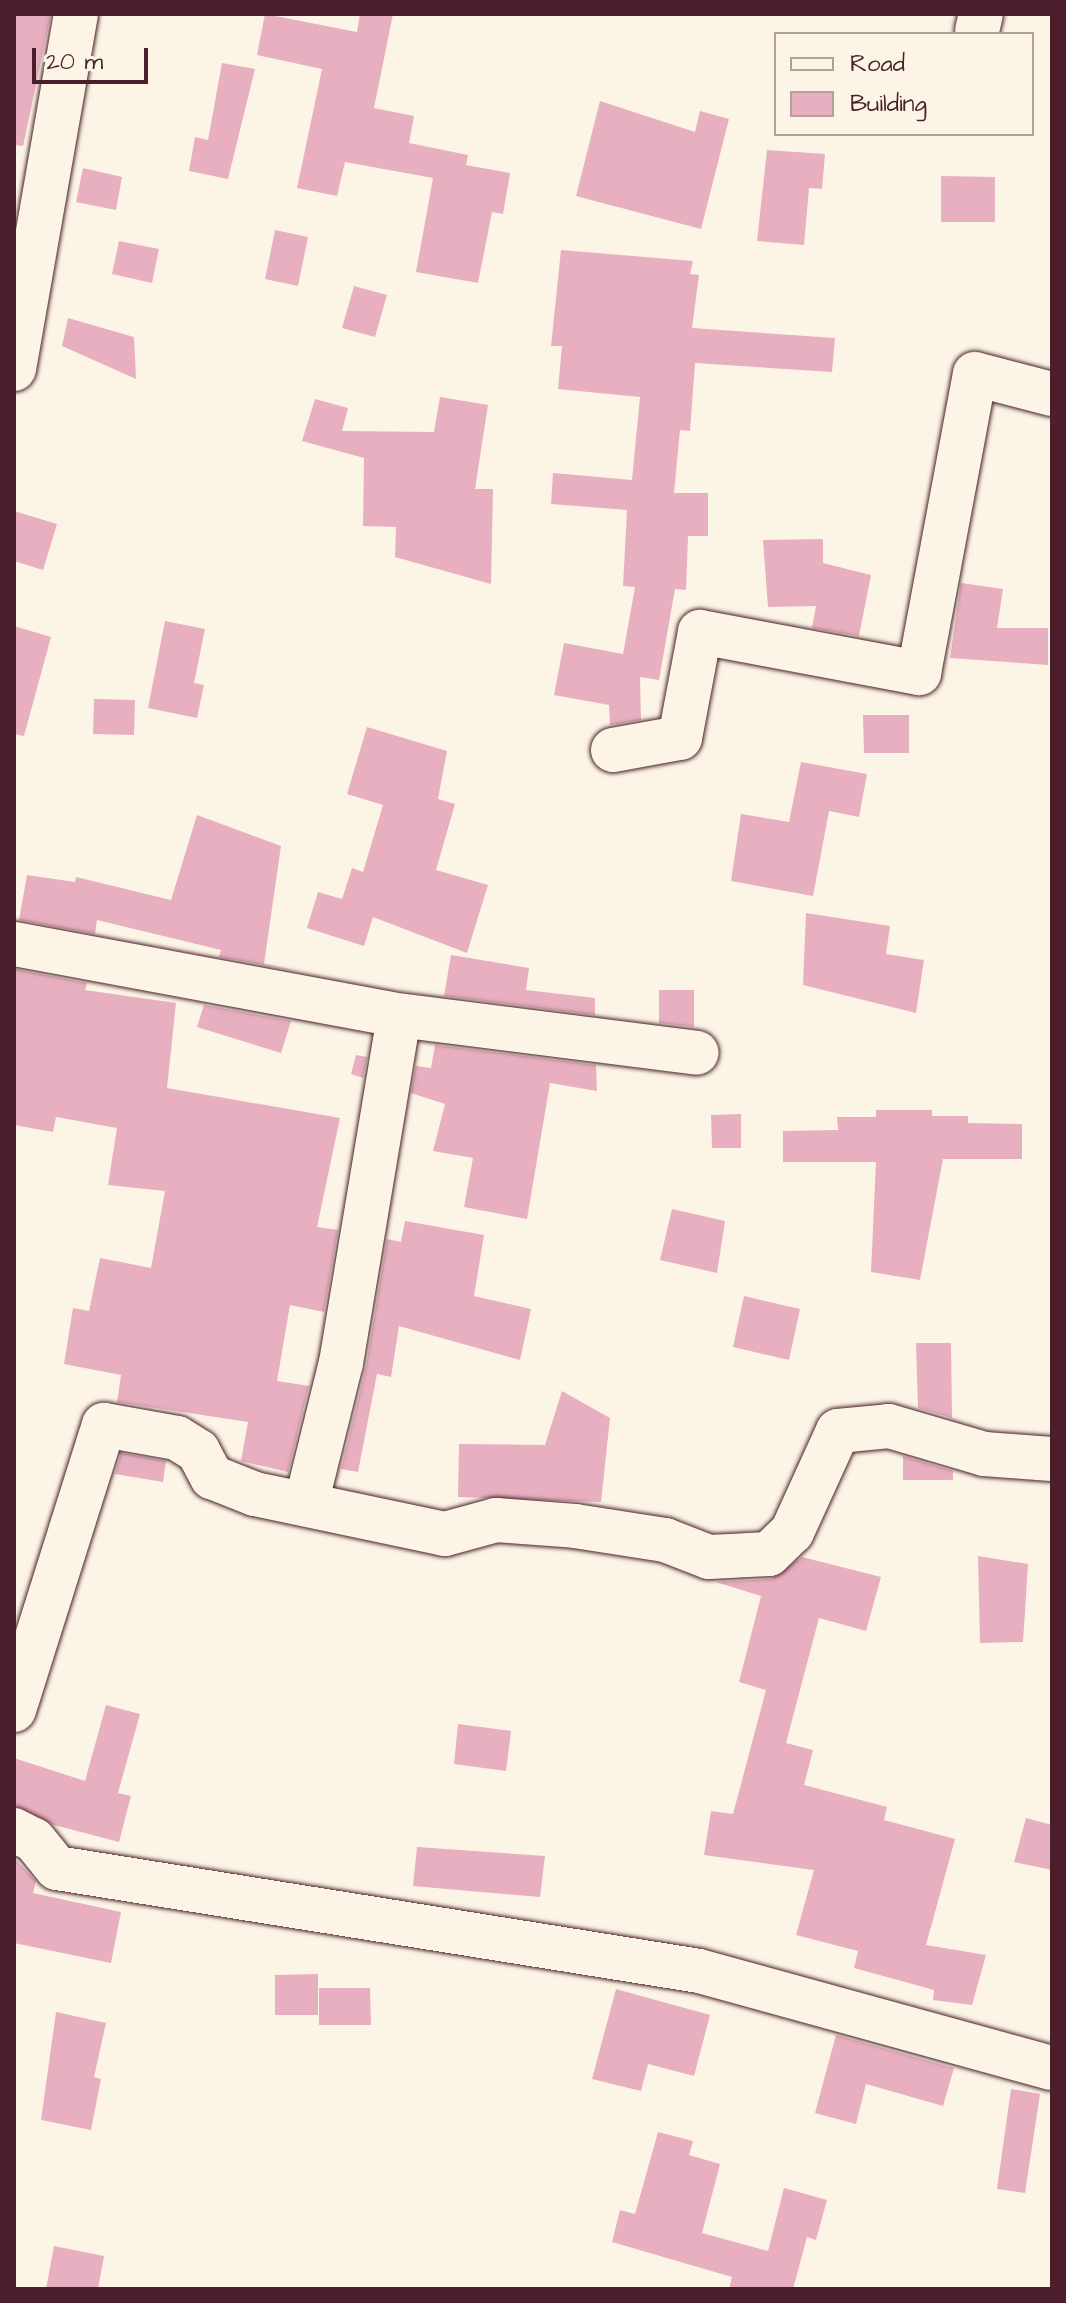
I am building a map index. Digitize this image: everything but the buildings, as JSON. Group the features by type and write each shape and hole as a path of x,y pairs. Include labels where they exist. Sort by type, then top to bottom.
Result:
{"street":[{"path":"14,369 76,14"},
{"path":"613,750 680,738 700,632 919,673 975,374 1052,394"},
{"path":"14,944 399,1016 697,1053"},
{"path":"306,1504 344,1348 399,1016"},
{"path":"14,1710 104,1425 177,1438 198,1451 212,1477 255,1494 445,1534 496,1520 665,1540 709,1557 769,1554 792,1532 838,1431 889,1426 984,1454 1052,1459"},
{"path":"14,1830 34,1840 57,1868 699,1971 1052,2068"}]}
